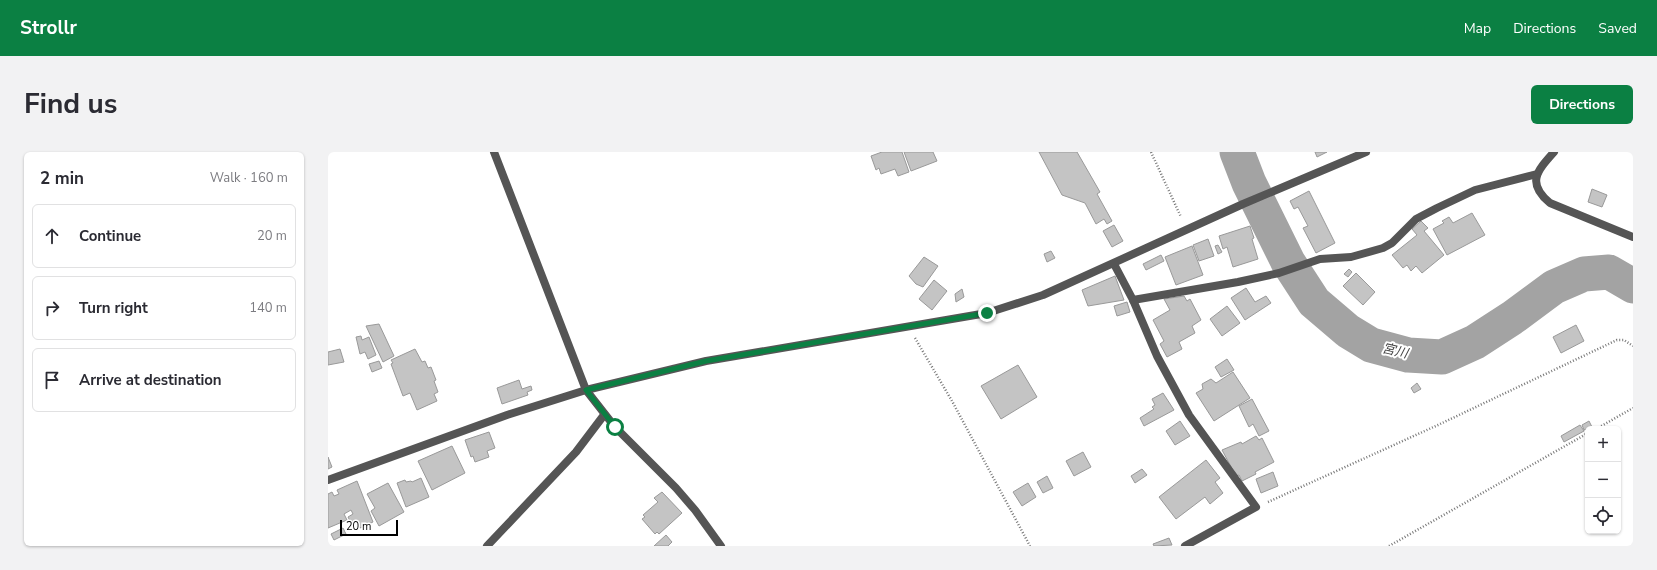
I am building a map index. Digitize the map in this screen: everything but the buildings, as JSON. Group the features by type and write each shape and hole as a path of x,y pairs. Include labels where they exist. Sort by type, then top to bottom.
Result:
{"street":[{"path":"494,152 586,390 604,415 676,488 695,510 720,546"},
{"path":"328,480 507,415 586,390 706,361 987,313 1043,295 1243,204 1366,152"},
{"path":"1554,152 1537,174 1537,185 1540,195 1550,203 1633,237"},
{"path":"1133,300 1280,273 1320,259 1351,257 1383,248 1392,243 1416,219 1437,208 1475,190 1532,174 1537,174"},
{"path":"1114,264 1133,300 1157,356 1189,415 1256,508 1185,546"},
{"path":"486,546 576,452 604,415"}],"path":[{"path":"1151,152 1187,229"},
{"path":"909,326 952,401 1030,546"},
{"path":"1256,508 1438,426 1617,340 1624,340 1633,346"},
{"path":"1601,426 1633,408"},
{"path":"1389,546 1585,435"}],"waterway":[{"name":"宮川","path":"1237,152 1249,183 1288,262 1314,302 1348,331 1371,345 1408,355 1442,357 1475,342 1512,318 1554,287 1584,274 1609,272 1633,286"}],"route":[{"path":"615,427 604,415 586,390 706,361 987,313"}]}
